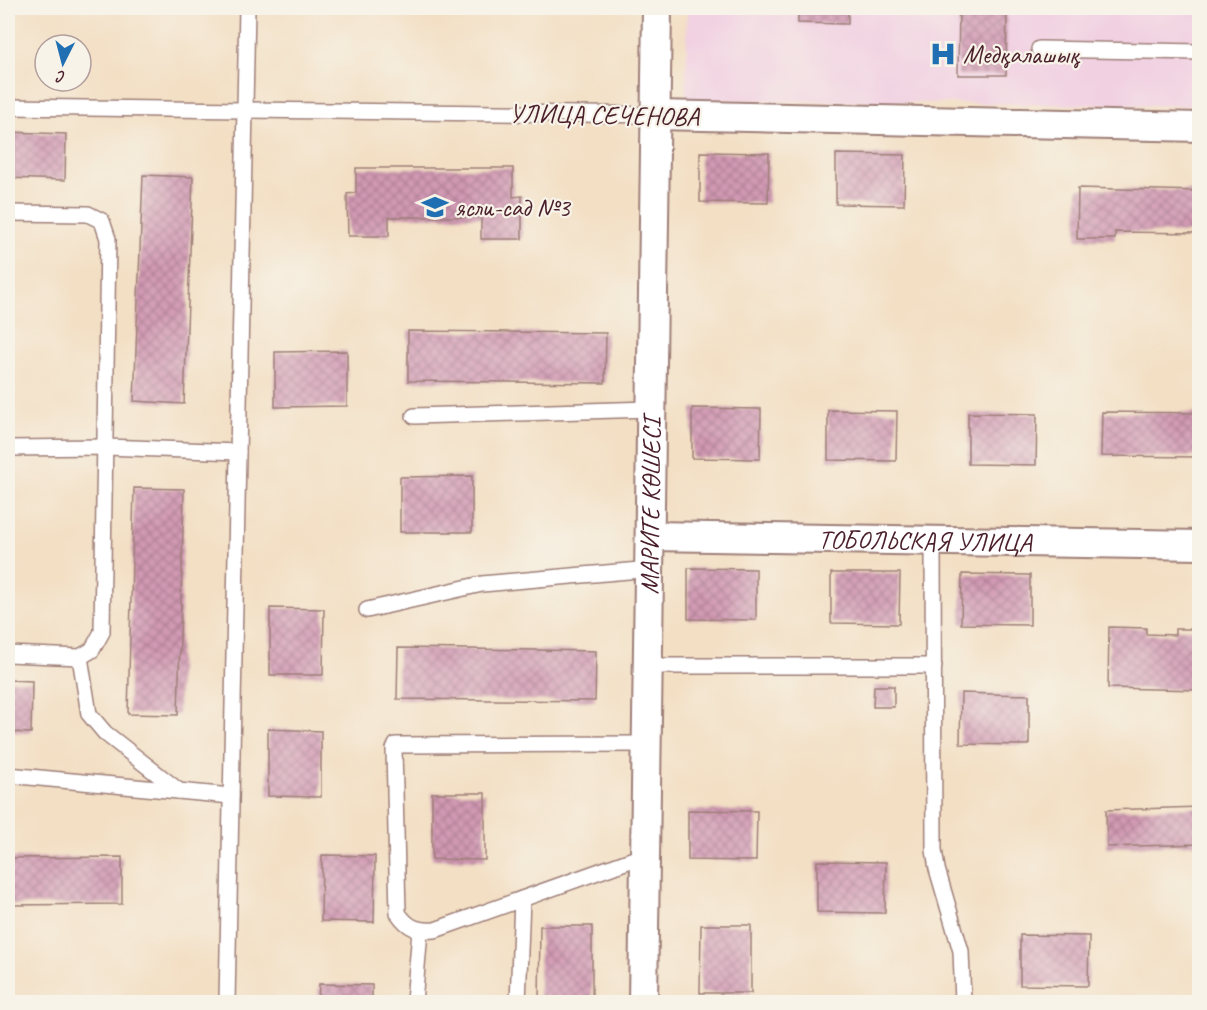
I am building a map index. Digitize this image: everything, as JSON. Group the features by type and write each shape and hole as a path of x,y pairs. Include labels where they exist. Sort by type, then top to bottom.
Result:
{"street":[{"name":"МАРИТЕ КӨШЕСІ","path":"642,1002 651,569 650,409 657,8"},
{"name":"УЛИЦА СЕЧЕНОВА","path":"656,116 1200,127"},
{"name":"ТОБОЛЬСКАЯ УЛИЦА","path":"651,537 1200,545"}],"lane":[{"path":"227,1002 247,8"},
{"path":"1039,49 1200,52"},
{"name":"УЛИЦА СЕЧЕНОВА","path":"8,107 656,116"},
{"path":"8,213 88,214 102,221 108,239 102,632 92,650 80,657 8,654"},
{"path":"414,416 650,409"},
{"path":"8,448 106,447 238,452"},
{"path":"933,541 934,850 937,869 961,951 963,1002"},
{"path":"367,610 482,584 651,569"},
{"path":"80,657 89,714 105,733 180,791"},
{"path":"649,666 934,666"},
{"path":"645,855 435,930 420,931 405,924 398,913 394,749 396,745 648,744"},
{"path":"8,775 231,796"},
{"path":"518,1002 522,899"},
{"path":"414,1002 420,931"}],"shaded area":[{"name":"Медқалашық","path":"687,8 1199,8 1199,106 686,100"}],"building":[{"path":"798,8 848,8 848,24 798,23"},
{"path":"959,8 1007,8 1006,75 958,75"},
{"path":"8,132 66,134 65,180 8,178"},
{"path":"700,152 769,153 768,203 700,202"},
{"path":"836,154 905,155 904,205 836,204"},
{"name":"ясли-сад №3","path":"356,168 513,168 513,197 522,196 522,239 481,239 481,217 389,217 389,236 348,236 347,194 356,193"},
{"path":"143,175 193,177 184,404 134,401"},
{"path":"1078,188 1200,191 1200,233 1115,232 1115,239 1077,239"},
{"path":"408,331 606,333 605,383 408,381"},
{"path":"347,351 347,406 275,407 275,352"},
{"path":"692,408 761,409 760,459 692,458"},
{"path":"828,410 897,411 896,461 828,460"},
{"path":"1102,412 1200,413 1200,457 1101,456"},
{"path":"968,413 1037,414 1036,465 968,464"},
{"path":"472,476 472,532 400,532 400,477"},
{"path":"134,488 184,489 178,715 128,714"},
{"path":"688,568 756,569 756,620 688,619"},
{"path":"831,573 900,573 899,624 831,623"},
{"path":"962,574 1030,575 1030,625 961,624"},
{"path":"270,608 324,609 323,675 270,675"},
{"path":"1109,627 1146,628 1146,634 1175,635 1175,629 1200,629 1200,690 1108,688"},
{"path":"398,648 596,651 595,701 397,699"},
{"path":"8,680 32,681 31,733 8,732"},
{"path":"874,686 894,686 894,707 873,707"},
{"path":"961,693 1029,695 1029,745 960,744"},
{"path":"268,729 321,731 321,797 268,796"},
{"path":"432,793 485,793 485,860 432,859"},
{"path":"1200,807 1200,844 1107,847 1106,810"},
{"path":"688,810 757,811 756,861 688,860"},
{"path":"322,855 375,856 374,922 321,921"},
{"path":"122,857 122,904 8,905 8,858"},
{"path":"817,861 886,862 885,913 817,912"},
{"path":"701,925 751,925 751,993 700,993"},
{"path":"540,926 592,926 592,1002 539,1002"},
{"path":"1020,935 1089,936 1088,986 1020,985"},
{"path":"319,984 372,985 372,1002 318,1002"}],"place":[{"name":"Медқалашық","path":"943,54"},
{"name":"ясли-сад №3","path":"435,207"}]}
